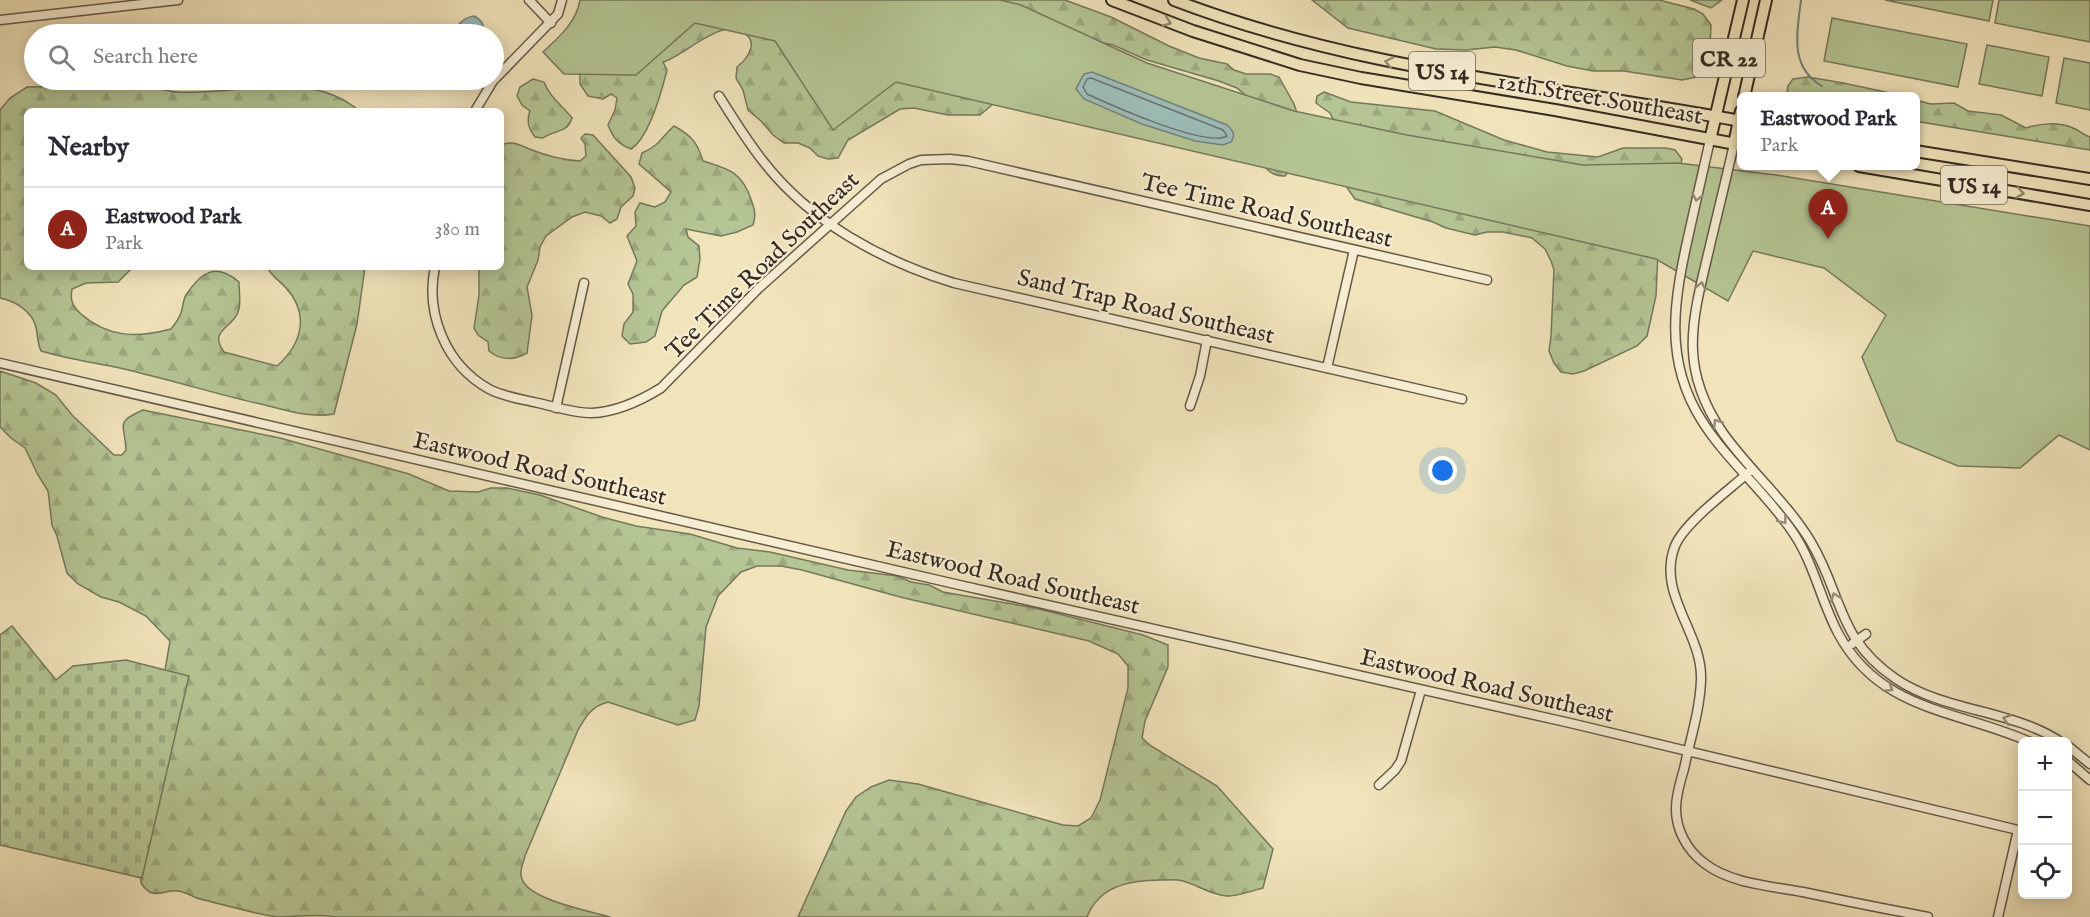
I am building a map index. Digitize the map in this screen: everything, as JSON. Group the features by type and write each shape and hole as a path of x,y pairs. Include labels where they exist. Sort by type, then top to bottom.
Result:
{"main road":[{"name":"12th Street Southeast","path":"1112,0 1193,31 1300,65 1361,78 1555,110 1737,145"},
{"name":"12th Street Southeast","path":"1174,0 1305,42 1395,63 1737,118"},
{"name":"CR 22","path":"1710,140 1743,0"},
{"name":"CR 22","path":"1745,92 1766,0"},
{"name":"US 14","path":"1920,152 2090,179"},
{"name":"US 14","path":"1888,170 2090,205"}],"street":[{"path":"0,20 178,0"},
{"path":"529,0 551,23"},
{"path":"504,70 551,23 558,14 562,0"},
{"path":"477,108 488,90"},
{"name":"Sand Trap Road Southeast","path":"719,96 764,163 797,196 831,225 885,257 945,280 1462,399"},
{"path":"1710,140 1678,290 1675,318 1675,346 1682,379 1693,406 1712,435 1794,535 1847,648 1871,675 1890,690 1917,704 2018,737"},
{"path":"1737,149 1692,325 1692,351 1697,382 1703,399 1725,435 1787,508 1810,539 1843,617 1856,641 1879,666 1910,687 1941,700 2034,728 2053,737"},
{"name":"Tee Time Road Southeast","path":"435,270 432,290 435,319 450,351 463,368 490,390 556,408 580,412 608,410 642,399 661,388 742,304 881,179 921,160 968,161 1486,280"},
{"path":"1327,368 1354,250"},
{"path":"556,408 584,283"},
{"path":"1190,406 1200,376 1207,340"},
{"name":"Eastwood Road Southeast","path":"0,363 1688,750 2018,830 1998,917"},
{"path":"1753,469 1693,522 1675,545 1671,561 1672,589 1699,652 1701,666 1699,699 1676,809 1678,826 1688,846 1704,863 1719,873 1736,879 1928,917"},
{"path":"1847,648 1866,634"},
{"path":"1379,785 1401,761 1421,690"},
{"path":"2072,750 2090,764"},
{"path":"2072,765 2090,780"}],"green space":[{"path":"580,0 1000,0 1021,5 1147,63 1294,111 1407,135 1583,165 1678,163 1776,175 2090,226 2090,450 2059,435 2020,468 1958,466 1897,441 1862,357 1886,315 1824,268 1753,251 1728,301 1656,259 896,82 833,130 775,41 695,23 636,75 564,74 543,52 571,23"},
{"path":"694,0 1065,0 1111,17 1199,58 1227,64 1234,70 1246,74 1270,74 1279,77 1294,104 1299,119 1292,167 1285,176 1276,175 1256,157 1256,104 1237,88 1147,60 1113,45 1094,41 1000,98 980,115 948,115 914,108 900,109 848,140 838,158 828,159 818,156 810,148 798,143 784,143 748,110 743,90 736,78 737,67 749,54 751,41 738,29 717,32 663,62 667,70 649,124 638,143 631,149 626,147 619,143 608,125 615,110 617,98 611,94 603,99 588,96 580,84 580,66"},
{"path":"1312,0 1659,0 1694,9 1703,14 1711,25 1710,45 1705,68 1696,77 1682,80 1624,71 1593,71 1567,66 1516,50 1495,47 1466,50 1436,49 1348,28"},
{"path":"1690,0 1722,0 1711,8"},
{"path":"1885,0 1993,0 1989,21"},
{"path":"1999,0 2090,0 2090,42 1995,23"},
{"path":"1832,18 1967,44 1958,87 1824,61"},
{"path":"1987,45 2049,57 2042,96 1979,84"},
{"path":"2064,58 2090,63 2090,110 2056,103"},
{"path":"1808,77 1885,92 1787,92 1793,79"},
{"path":"533,79 544,82 553,97 572,118 567,127 543,138 535,137 533,134 528,122 530,111 522,105 517,96 520,87"},
{"path":"24,89 178,92 318,90 340,98 355,108 24,108 24,270 130,270 118,282 86,283 72,289 72,303 81,314 102,328 135,335 171,329 180,315 186,295 197,280 210,272 223,272 239,282 240,304 236,316 219,336 224,352 277,366 286,357 297,339 300,318 294,298 269,270 365,270 357,324 334,414 291,412 128,370 41,351 31,316 17,304 0,298 0,110 10,98"},
{"path":"1324,92 1351,102 1435,111 1504,140 1547,152 1598,157 1623,148 1675,150 1682,159 1658,251 1656,296 1647,336 1637,346 1584,371 1573,374 1561,372 1549,351 1554,270 1545,249 1532,238 1503,232 1475,235 1355,199 1339,176 1335,123 1330,113 1316,103 1317,96"},
{"path":"1920,101 1931,104 1954,103 1968,111 2001,115 2026,128 2050,124 2068,126 2090,137 2090,150 1920,122"},
{"path":"674,126 693,140 703,161 728,170 740,178 754,208 755,219 753,225 721,236 686,229 688,237 699,246 700,259 697,277 684,285 662,311 655,336 646,342 630,344 622,336 624,324 633,312 633,294 628,284 637,261 627,236 636,226 635,212 640,203 655,207 665,202 671,192 639,164 642,153 657,144"},
{"path":"585,134 593,135 631,177 635,188 633,196 621,207 617,219 610,223 601,216 585,212 572,217 546,236 527,287 532,315 527,353 513,358 498,357 489,351 488,342 478,335 474,328 479,295 479,270 504,270 504,144 515,144 550,156 580,161 586,156 585,144 581,138"},
{"path":"0,371 36,383 56,395 72,415 114,455 122,455 126,450 123,429 125,421 143,410 280,438 409,474 449,491 478,492 491,488 507,488 540,495 602,517 636,526 690,534 737,548 770,552 848,570 897,576 911,582 929,585 943,592 1035,608 1143,635 1168,645 1168,667 1145,721 1142,738 1151,746 1217,786 1273,849 1263,888 1227,896 1215,894 1180,880 1138,881 1107,892 1099,898 1087,917 798,917 846,811 856,797 871,787 889,780 918,784 1063,825 1078,826 1091,818 1100,800 1128,688 1128,666 1118,654 1089,641 900,597 802,570 781,566 757,566 741,572 718,596 706,627 699,706 695,720 678,725 608,702 594,709 578,730 525,856 521,876 527,886 536,893 561,904 610,917 337,917 315,915 277,917 200,899 181,892 150,892 141,883 141,871 163,682 170,641 146,616 119,602 101,597 78,584 67,573 52,525 48,491 25,448 0,427"},
{"path":"12,626 56,680 73,666 126,660 189,676 142,878 0,845 0,635"}],"water":[{"path":"474,16 482,24 459,24"},
{"path":"1092,72 1227,125 1233,133 1233,139 1223,145 1195,141 1142,124 1084,99 1076,89 1084,74"}],"waterway":[{"path":"1801,0 1797,37 1800,59 1811,78 1822,86"}],"place":[{"name":"Eastwood Park","path":"1828,239"}]}
